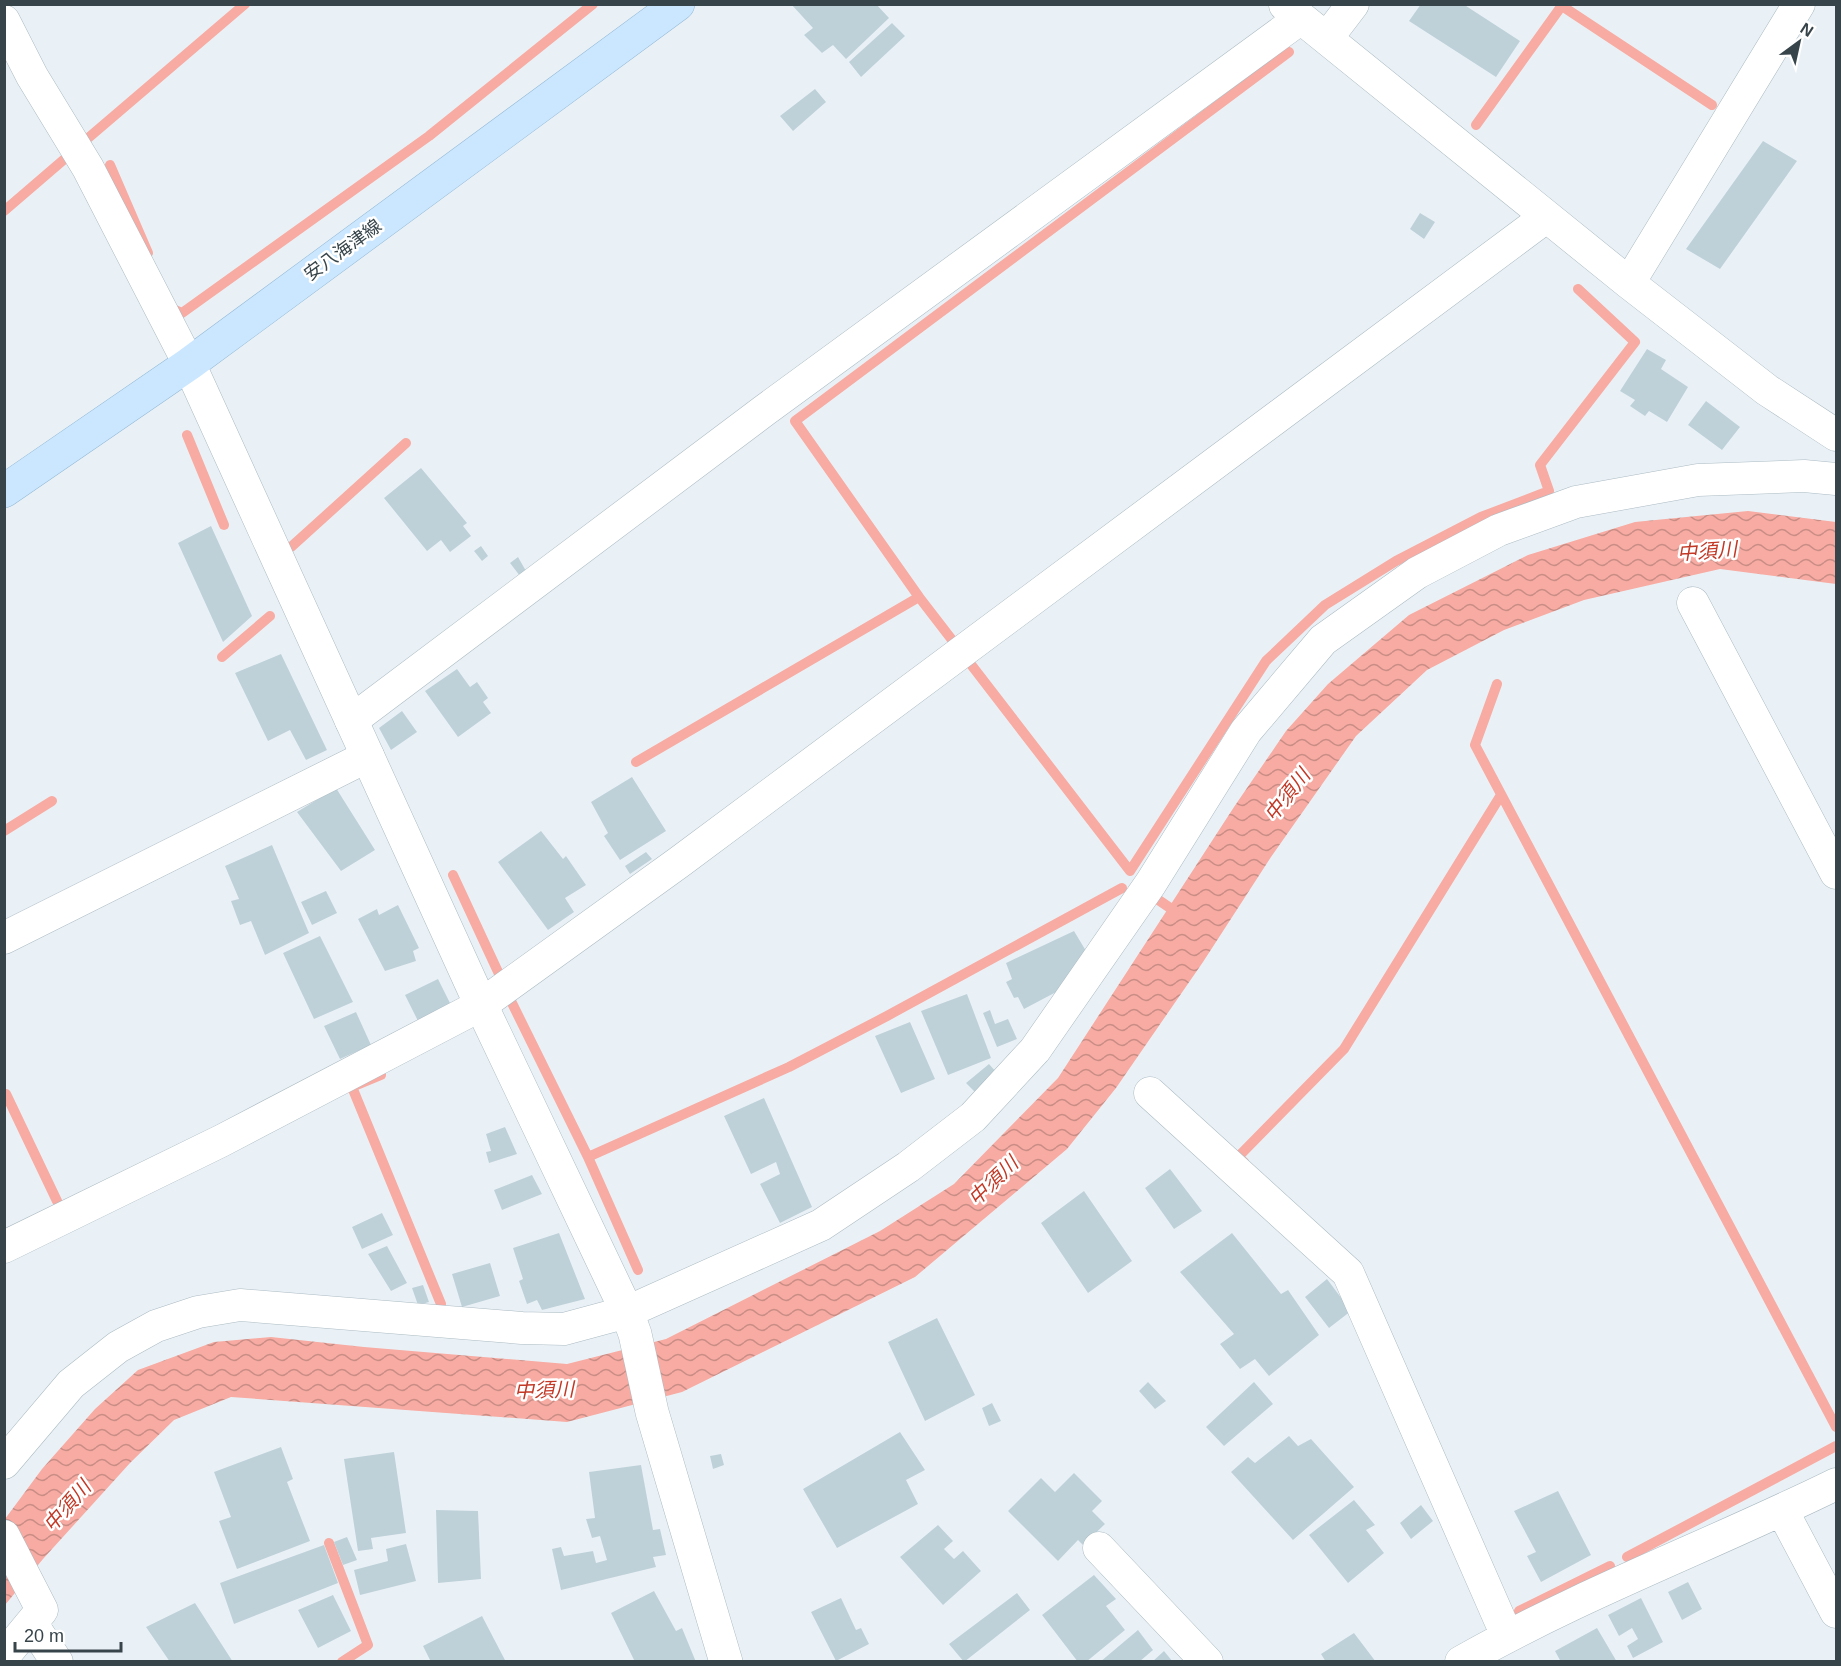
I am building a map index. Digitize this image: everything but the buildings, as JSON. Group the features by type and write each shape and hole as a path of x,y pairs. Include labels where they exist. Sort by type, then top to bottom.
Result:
{"main road":[{"name":"安八海津線","path":"4,491 189,364 678,4"}],"street":[{"path":"1326,38 1353,4"},
{"path":"1629,283 1799,4"},
{"path":"351,721 1293,11 1629,283 1767,390 1836,435"},
{"path":"4,21 32,76 88,168 189,364 481,1005 631,1323 652,1412 726,1662"},
{"path":"4,1247 220,1141 481,1005 678,863 1546,217"},
{"path":"4,1463 71,1384 118,1347 156,1326 198,1311 240,1305 522,1328 564,1329 631,1323 820,1225 908,1167 973,1116 1035,1050 1151,883 1246,731 1323,640 1417,573 1499,530 1576,502 1698,480 1804,476 1836,479"},
{"path":"1693,603 1836,873"},
{"path":"4,938 368,756"},
{"path":"1150,1093 1348,1273 1507,1636"},
{"path":"1461,1662 1507,1636 1630,1577 1836,1484"},
{"path":"1782,1510 1836,1612"},
{"path":"4,1536 42,1610 4,1656"},
{"path":"1099,1548 1207,1662"},
{"path":"32,1624 57,1662"}],"water":[{"name":"中須川","path":"1748,511 1836,522 1836,584 1720,569 1584,600 1504,630 1427,670 1356,736 1271,857 1203,962 1116,1088 1067,1149 915,1277 682,1392 567,1422 231,1397 174,1420 130,1463 43,1559 5,1605 5,1519 42,1469 95,1409 138,1370 214,1342 271,1337 567,1364 666,1339 880,1231 954,1184 1058,1078 1286,731 1328,684 1409,615 1528,555 1635,522"}],"waterway":[{"path":"87,139 245,4"},
{"path":"171,305 173,309 182,313 429,136 593,4"},
{"path":"1476,125 1563,4"},
{"path":"1562,6 1712,105"},
{"path":"636,762 919,597 795,421 1289,52"},
{"path":"4,211 68,156"},
{"path":"110,165 148,253"},
{"path":"919,597 1130,871 1266,661 1325,605 1396,561 1481,517 1549,491 1540,465 1635,342 1578,289"},
{"path":"187,435 224,525"},
{"path":"291,547 406,443"},
{"path":"222,657 270,616"},
{"path":"1497,684 1475,745 1836,1427"},
{"path":"1244,1162 1238,1157 1344,1049 1501,795"},
{"path":"4,831 52,801"},
{"path":"453,875 499,974"},
{"path":"638,1270 588,1157 789,1067 1122,888"},
{"path":"1157,899 1179,914"},
{"path":"510,999 588,1157"},
{"path":"381,1075 352,1087 441,1304"},
{"path":"6,1094 57,1201"},
{"path":"1627,1557 1836,1446"},
{"path":"329,1543 368,1645 342,1662"},
{"path":"1519,1611 1610,1566"}]}
